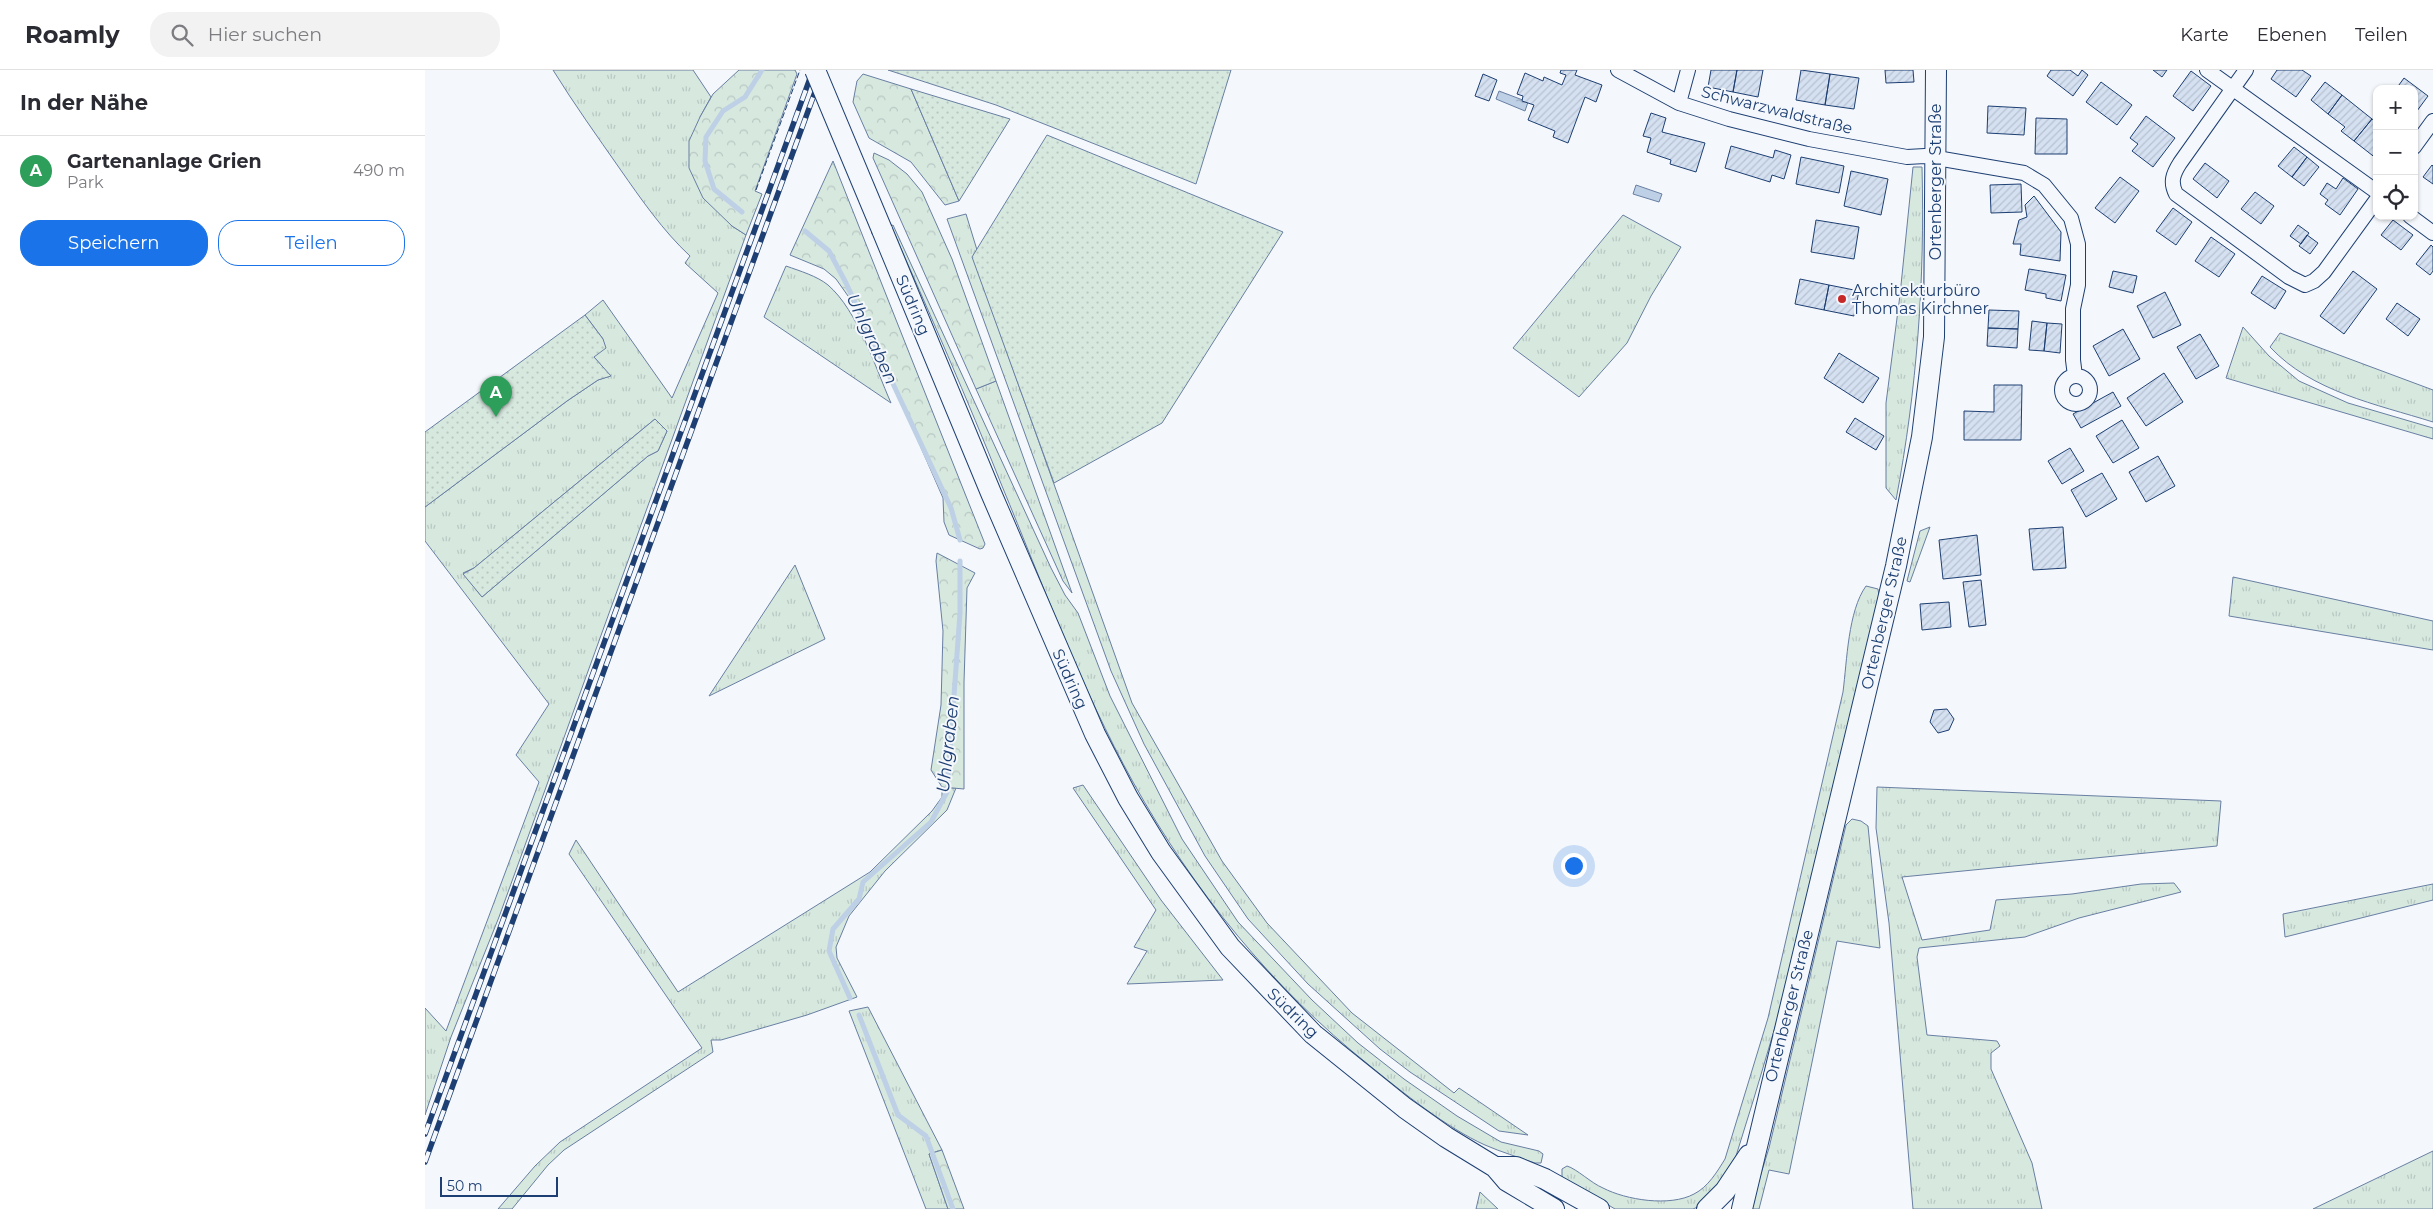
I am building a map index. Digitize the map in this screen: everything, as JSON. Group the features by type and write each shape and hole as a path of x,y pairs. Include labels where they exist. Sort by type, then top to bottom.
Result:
{"street":[{"name":"Südring","path":"815,70 995,503 1095,734 1128,798 1161,852 1230,947 1313,1034 1405,1108 1446,1137 1495,1167 1507,1181 1554,1209"},
{"name":"Schwarzwaldstraße","path":"1618,70 1679,103 1729,119 1809,139 1907,157 1936,158 2024,173 2044,185 2071,218 2078,244 2078,285 2073,310 2073,360 2075,376"},
{"path":"1679,103 1687,70"},
{"name":"Ortenberger Straße","path":"1742,1209 1896,566 1922,437 1934,337 1936,70"},
{"path":"2207,70 2373,189"},
{"path":"2246,70 2173,174 2172,185 2176,194 2289,277 2305,285 2314,281 2324,272 2373,204"},
{"path":"2418,142 2433,121"},
{"path":"2415,220 2433,233"},
{"name":"Ortenberger Straße","path":"1707,1209 1725,1191 1756,1145"},
{"name":"Südring","path":"1495,1167 1515,1167 1545,1179 1599,1209"}],"green space":[{"path":"553,70 693,70 711,97 700,117 732,226 746,235 499,917 451,1037 425,1115 425,1008 446,1031 539,782 516,755 549,704 425,541 425,507 567,401 598,380 610,376 594,357 603,339 585,315 603,300 672,398 718,293 685,263 690,256 644,203","holes":["655,419 667,431 658,451 648,456 482,597 463,573 474,568"]},
{"path":"739,70 795,70 797,74 755,191 762,194 746,235 732,226 703,198 689,168 689,141 700,117 713,94"},
{"path":"888,70 1231,70 1196,184 996,105"},
{"path":"863,74 911,89 959,201 945,205 911,162 869,138 853,102 857,81"},
{"path":"911,89 1010,119 959,201"},
{"path":"1047,135 1283,232 1162,423 1054,483 972,257"},
{"path":"874,153 889,160 907,174 922,192 952,259 996,381 976,389 873,158"},
{"path":"833,161 985,544 983,548 980,549 949,535 944,522 943,498 905,411 853,303 836,279 824,269 790,255"},
{"path":"1913,167 1922,167 1921,293 1914,376 1896,500 1886,488 1886,403 1900,295"},
{"path":"966,214 977,250 973,257 1132,703 1222,861 1267,923 1352,1013 1454,1093 1459,1088 1528,1135 1499,1131 1410,1072 1380,1049 1308,984 1248,919 1205,856 1144,744 1111,671 947,219"},
{"path":"1623,215 1681,247 1651,296 1627,343 1579,397 1513,348"},
{"path":"893,225 1051,568 1065,595 1078,613 1110,696 1182,839 1238,922 1312,1000 1358,1043 1404,1079 1457,1116 1501,1142 1539,1151 1543,1154 1541,1163 1535,1163 1491,1148 1470,1138 1410,1098 1333,1035 1300,1003 1237,935 1208,899 1156,822 1096,710 962,388 891,226"},
{"path":"786,266 819,279 839,296 865,340 891,403 764,317"},
{"path":"585,315 603,339 606,348 594,357 611,376 598,380 567,401 425,507 425,432"},
{"path":"2243,327 2269,356 2299,381 2348,403 2433,428 2433,439 2226,378"},
{"path":"2280,333 2433,390 2433,422 2346,395 2305,375 2270,347"},
{"path":"996,381 1072,593 1063,581 976,389"},
{"path":"655,419 667,431 658,451 648,456 482,597 463,574 474,568"},
{"path":"1930,527 1910,582 1907,581 1920,531"},
{"path":"937,553 975,573 967,588 964,682 964,789 942,787 931,770 941,705 943,631 936,561"},
{"path":"795,565 825,639 709,696"},
{"path":"2233,577 2433,621 2433,650 2229,616"},
{"path":"1866,586 1878,589 1879,596 1781,1007 1736,1156 1714,1190 1700,1206 1693,1209 1615,1209 1562,1177 1562,1169 1567,1166 1598,1186 1624,1196 1661,1201 1684,1198 1699,1191 1712,1179 1725,1159 1768,1018 1843,692 1852,622 1860,596"},
{"path":"1083,785 1161,900 1223,980 1127,984 1147,951 1134,947 1156,910 1073,788"},
{"path":"942,787 956,788 947,810 885,871 849,916 836,947 837,958 857,997 807,1015 721,1040 711,1040 713,1052 564,1150 548,1165 512,1209 498,1209 535,1166 560,1142 702,1048 569,854 576,840 678,992 870,872 932,811 942,797"},
{"path":"1877,787 2221,801 2217,846 1902,877 1922,940 1990,930 1996,900 2072,894 2141,884 2174,883 2181,892 2079,918 2025,937 1919,948 1917,957 1927,1035 1997,1041 2000,1046 1991,1053 1991,1069 2032,1163 2042,1209 1913,1209 1889,923 1876,828"},
{"path":"1852,819 1861,821 1868,826 1880,948 1837,941 1789,1174 1769,1170 1759,1209 1750,1209 1769,1148 1846,825"},
{"path":"2433,884 2433,900 2285,937 2283,914"},
{"path":"868,1007 942,1150 929,1154 948,1209 926,1209 849,1011"},
{"path":"942,1150 964,1209 948,1209 929,1154"},
{"path":"2433,1151 2433,1209 2313,1209"},
{"path":"1480,1192 1498,1209 1476,1209"}],"water":[{"path":"1499,91 1528,102 1525,111 1496,99"},
{"path":"1636,185 1662,194 1659,202 1633,194"}],"building":[{"path":"1561,70 1577,70 1575,75 1602,85 1596,102 1585,97 1568,143 1553,137 1555,131 1528,120 1534,105 1522,101 1523,96 1517,94 1525,73 1543,81 1544,77 1562,85 1566,75 1560,73"},
{"path":"1711,70 1737,70 1733,92 1708,87"},
{"path":"1737,70 1763,70 1758,97 1733,92"},
{"path":"1801,70 1830,74 1825,105 1796,100"},
{"path":"1885,70 1913,70 1914,82 1886,83"},
{"path":"2051,70 2070,70 2078,76 2082,70 2088,75 2073,96 2047,76"},
{"path":"2153,70 2167,70 2162,77"},
{"path":"2277,70 2302,70 2311,76 2296,97 2271,79"},
{"path":"2191,71 2211,86 2193,111 2173,96"},
{"path":"1483,74 1497,80 1489,101 1475,96"},
{"path":"1830,74 1859,78 1854,109 1825,105"},
{"path":"2404,78 2413,85 2399,85"},
{"path":"2101,82 2132,105 2117,125 2086,102"},
{"path":"2325,82 2342,95 2328,114 2311,100"},
{"path":"2418,88 2428,96 2418,110"},
{"path":"2342,95 2372,119 2354,141 2341,131 2345,127 2328,114"},
{"path":"1988,106 2026,108 2024,135 1987,133"},
{"path":"1651,113 1666,118 1662,132 1705,143 1696,172 1670,164 1671,160 1647,152 1651,138 1643,136"},
{"path":"2146,116 2175,138 2153,167 2132,151 2138,144 2130,138"},
{"path":"2036,118 2067,119 2067,154 2035,154"},
{"path":"2372,119 2373,120 2373,156 2354,141"},
{"path":"1731,146 1773,158 1775,150 1791,155 1784,179 1772,175 1770,182 1725,168"},
{"path":"2294,147 2307,157 2292,177 2278,166"},
{"path":"1801,157 1844,166 1839,193 1796,184"},
{"path":"2307,157 2319,167 2304,186 2292,177"},
{"path":"2205,163 2229,181 2217,198 2193,179"},
{"path":"2433,166 2433,184 2423,177"},
{"path":"1851,171 1888,179 1881,215 1844,206"},
{"path":"2120,177 2139,191 2115,223 2095,208"},
{"path":"2343,178 2358,189 2340,215 2325,204 2328,200 2320,194 2327,183 2336,189"},
{"path":"2021,184 2022,212 1991,213 1990,185"},
{"path":"2255,192 2274,206 2261,224 2241,209"},
{"path":"2034,196 2061,232 2060,261 2020,255 2021,244 2013,244 2019,220 2027,217 2025,205"},
{"path":"2173,208 2192,222 2176,245 2156,231"},
{"path":"1816,220 1859,227 1854,259 1811,252"},
{"path":"2393,220 2413,235 2401,250 2381,235"},
{"path":"2298,225 2309,233 2301,244 2290,236"},
{"path":"2307,235 2318,243 2310,254 2299,246"},
{"path":"2211,237 2235,254 2219,277 2195,261"},
{"path":"2431,245 2433,247 2433,271 2430,275 2416,264"},
{"path":"2029,269 2066,275 2061,301 2046,298 2046,294 2025,290"},
{"path":"2113,271 2137,276 2133,293 2109,287"},
{"path":"2353,271 2377,289 2344,334 2320,316"},
{"path":"2262,276 2286,291 2275,309 2251,293"},
{"path":"1800,279 1829,285 1824,310 1795,304"},
{"path":"1829,285 1859,291 1854,316 1824,310"},
{"path":"2165,292 2181,325 2153,338 2137,306"},
{"path":"2397,303 2420,319 2408,336 2386,319"},
{"path":"1989,310 2019,311 2018,329 1988,328"},
{"path":"2032,321 2047,323 2044,351 2029,350"},
{"path":"2047,323 2062,324 2060,353 2044,351"},
{"path":"1988,328 2018,329 2017,348 1987,346"},
{"path":"2123,329 2140,359 2109,376 2093,346"},
{"path":"2200,334 2219,366 2196,379 2177,347"},
{"path":"1839,353 1879,378 1863,403 1824,378"},
{"path":"2164,373 2183,402 2146,426 2127,398"},
{"path":"1994,385 2022,385 2021,440 1964,440 1964,411 1994,412"},
{"path":"2113,392 2121,406 2081,428 2073,414"},
{"path":"1855,418 1884,436 1876,450 1846,432"},
{"path":"2122,420 2139,448 2113,463 2096,436"},
{"path":"2070,448 2084,471 2062,484 2048,461"},
{"path":"2158,456 2175,486 2146,502 2129,472"},
{"path":"2102,473 2117,499 2086,517 2071,490"},
{"path":"2063,527 2066,568 2033,570 2029,529"},
{"path":"1977,535 1981,575 1943,579 1939,540"},
{"path":"1981,580 1986,625 1969,627 1963,582"},
{"path":"1949,602 1951,627 1922,630 1920,604"},
{"path":"1947,709 1954,719 1949,730 1938,733 1930,722 1934,710"}],"waterway":[{"name":"Uhlgraben","path":"742,212 714,189 705,161 706,137 723,111 745,97 762,70"},
{"name":"Uhlgraben","path":"805,231 829,251 846,283 951,508 960,540"},
{"name":"Uhlgraben","path":"850,998 829,951 833,929 859,899 863,882 931,822 947,792 960,613 960,561"},
{"name":"Uhlgraben","path":"859,1015 898,1115 926,1136 953,1209"}],"railway":[{"path":"425,1134 813,70"},
{"path":"425,1162 823,70"}],"fence":[{"path":"756,190 800,70"}],"place":[{"name":"Architekturbüro Thomas Kirchner","path":"1842,299"},
{"name":"Gartenanlage Grien","path":"496,417"}]}
